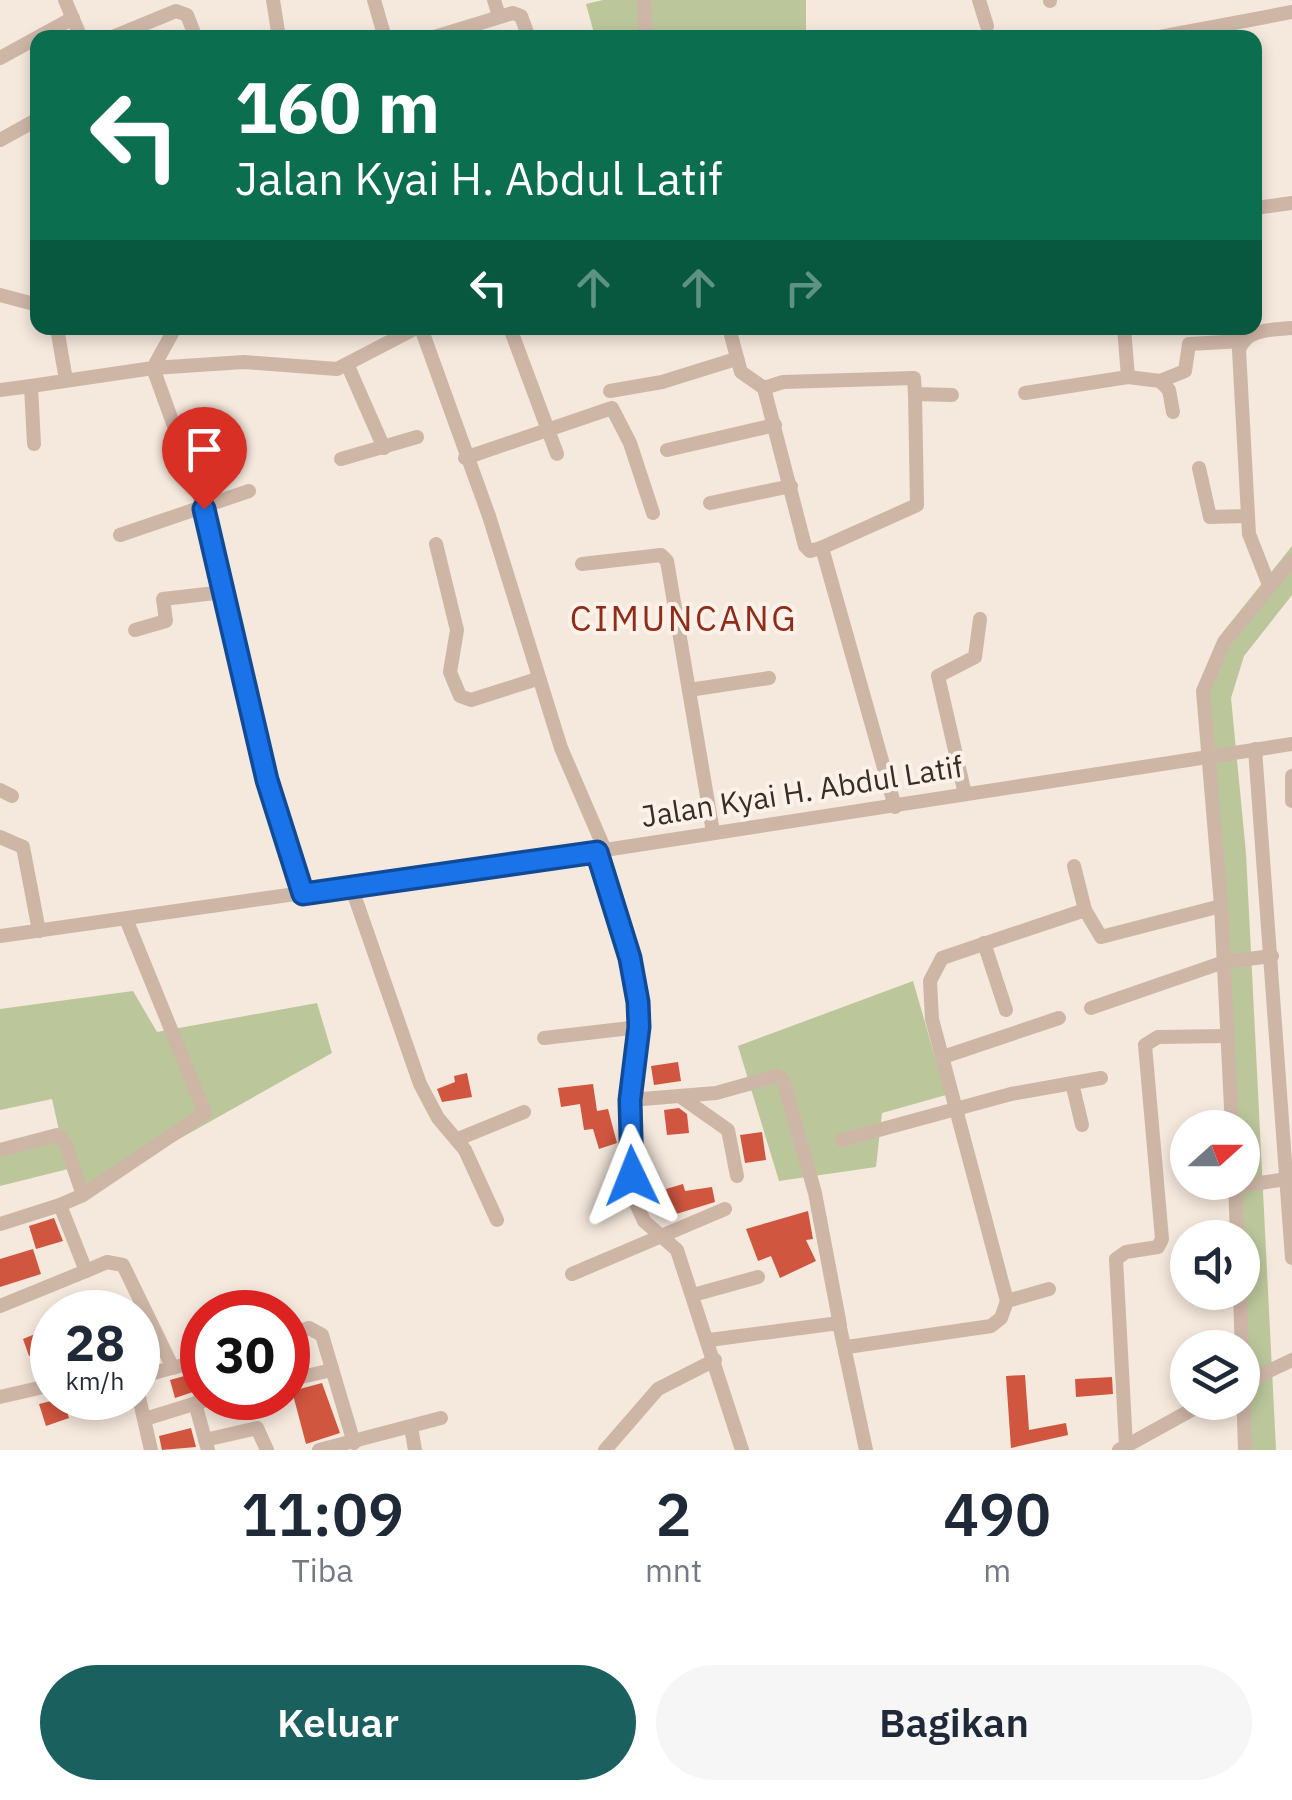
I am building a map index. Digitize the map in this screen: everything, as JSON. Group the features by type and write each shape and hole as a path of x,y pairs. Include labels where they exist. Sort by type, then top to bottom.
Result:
{"street":[{"path":"65,0 77,30"},
{"path":"272,0 278,30"},
{"path":"374,0 383,30"},
{"path":"494,0 499,16"},
{"path":"644,0 646,30"},
{"path":"979,0 987,26"},
{"path":"130,30 176,11 187,14 193,30"},
{"path":"1196,30 1292,12"},
{"path":"456,30 517,14 526,30"},
{"path":"50,30 72,18"},
{"path":"0,58 30,41"},
{"path":"0,140 30,123"},
{"path":"1262,207 1292,203"},
{"path":"0,295 30,303"},
{"path":"1262,332 1292,328"},
{"path":"57,335 66,380"},
{"path":"171,335 153,368 204,509 267,780 303,894"},
{"path":"0,390 153,368 244,362 348,366 405,335"},
{"path":"421,335 488,516 561,748 601,851 630,958 639,1027 630,1100 634,1199 644,1221 677,1250 742,1450"},
{"path":"512,335 556,454"},
{"path":"731,335 742,372 764,388 805,546 810,550 821,548 917,505 914,378 784,382 764,388"},
{"path":"1125,335 1128,378"},
{"path":"1026,393 1128,378 1160,381 1186,371 1189,344 1242,341 1251,335"},
{"path":"1242,341 1240,400 1248,516 1254,550 1269,585"},
{"path":"610,391 662,382 736,360"},
{"path":"348,366 384,448"},
{"path":"1160,381 1169,390 1173,412"},
{"path":"31,386 34,444"},
{"path":"915,394 952,395"},
{"path":"465,458 607,408 616,411 654,513"},
{"path":"668,450 775,425"},
{"path":"341,459 417,436"},
{"path":"1199,468 1210,517 1248,516"},
{"path":"710,503 792,486"},
{"path":"120,535 250,492"},
{"path":"436,544 457,630 450,672 460,696 471,700 538,678"},
{"path":"821,548 896,807"},
{"path":"582,564 664,556 713,832"},
{"path":"1231,1110 1222,906 1202,691 1217,652 1292,560"},
{"path":"134,630 166,620 163,599 224,592"},
{"path":"965,794 938,676 975,657 980,619"},
{"path":"688,690 768,678"},
{"name":"Jalan Kyai H. Abdul Latif","path":"0,936 601,851 1292,744"},
{"path":"1255,749 1292,1258"},
{"path":"1292,776 1292,801"},
{"path":"0,837 23,847 38,931"},
{"path":"1074,866 1085,910 1101,937 1222,906"},
{"path":"350,886 420,1084 438,1118 458,1139 497,1220"},
{"path":"847,1347 991,1326 1001,1318 1007,1301 942,1057 928,998 930,981 942,958 1085,910"},
{"path":"0,1224 83,1195 205,1114 126,919"},
{"path":"984,942 1006,1010"},
{"path":"1091,1008 1224,962 1272,956"},
{"path":"942,1057 1059,1018"},
{"path":"544,1038 639,1027"},
{"path":"1173,1420 1122,1448 1116,1258 1126,1252 1158,1247 1162,1239 1145,1044 1158,1036 1228,1036"},
{"path":"630,1100 728,1091 777,1076 783,1080 815,1193 866,1450"},
{"path":"842,1140 1101,1078"},
{"path":"1072,1083 1082,1125"},
{"path":"680,1097 728,1130 737,1176"},
{"path":"458,1139 524,1112"},
{"path":"0,1150 57,1135 65,1142 83,1195"},
{"path":"1260,1183 1286,1180"},
{"path":"60,1205 86,1271"},
{"path":"572,1274 725,1209"},
{"path":"0,1306 106,1262 123,1264 173,1368"},
{"path":"693,1295 758,1278"},
{"path":"1007,1301 1049,1290"},
{"path":"709,1340 840,1325"},
{"path":"310,1331 322,1335 354,1443"},
{"path":"605,1450 658,1389 715,1360"},
{"path":"1260,1372 1292,1360"},
{"path":"160,1371 180,1366"},
{"path":"310,1375 332,1370"},
{"path":"0,1397 30,1391"},
{"path":"319,1450 441,1418"},
{"path":"146,1420 151,1450"},
{"path":"200,1420 206,1445 257,1428 267,1450"},
{"path":"1245,1420 1245,1450"},
{"path":"412,1428 415,1450"}],"green space":[{"path":"603,0 806,0 806,30 593,30 586,4"},
{"path":"1292,546 1292,595 1244,656 1231,698 1246,853 1259,1110 1231,1110 1200,692 1223,632"},
{"path":"913,981 946,1095 882,1113 876,1167 779,1181 738,1046"},
{"path":"133,991 157,1032 317,1003 332,1053 83,1193 68,1169 0,1186 0,1154 60,1135 52,1099 0,1110 0,1009"},
{"path":"1260,1132 1276,1450 1246,1450 1245,1420 1260,1420 1260,1330 1244,1330 1243,1310 1260,1310 1260,1220 1238,1220 1239,1200 1260,1200"}],"building":[{"path":"678,1062 681,1081 654,1085 651,1066"},
{"path":"467,1073 472,1097 442,1102 437,1089 455,1082 454,1076"},
{"path":"593,1084 597,1111 608,1109 617,1143 599,1149 593,1129 584,1130 580,1104 561,1107 558,1088"},
{"path":"679,1108 687,1114 689,1133 667,1135 664,1110"},
{"path":"762,1132 766,1160 745,1163 740,1135"},
{"path":"683,1184 685,1191 712,1187 715,1202 673,1215 666,1189"},
{"path":"808,1211 813,1239 806,1240 816,1261 780,1278 771,1256 758,1261 746,1229"},
{"path":"54,1218 63,1241 36,1249 29,1226"},
{"path":"33,1249 41,1274 0,1287 0,1259"},
{"path":"30,1336 29,1356 23,1339"},
{"path":"1025,1375 1029,1430 1066,1423 1068,1435 1011,1448 1006,1376"},
{"path":"180,1377 180,1396 175,1398 170,1380"},
{"path":"1112,1377 1113,1394 1076,1397 1075,1379"},
{"path":"322,1383 340,1433 306,1444 300,1420 310,1420 310,1386"},
{"path":"191,1428 196,1447 162,1450 159,1436"}],"district":[{"name":"CIMUNCANG","path":"684,619"}],"route":[{"path":"204,509 267,780 303,894 597,852 630,958 638,1002 639,1027 630,1100 632,1176"}]}
